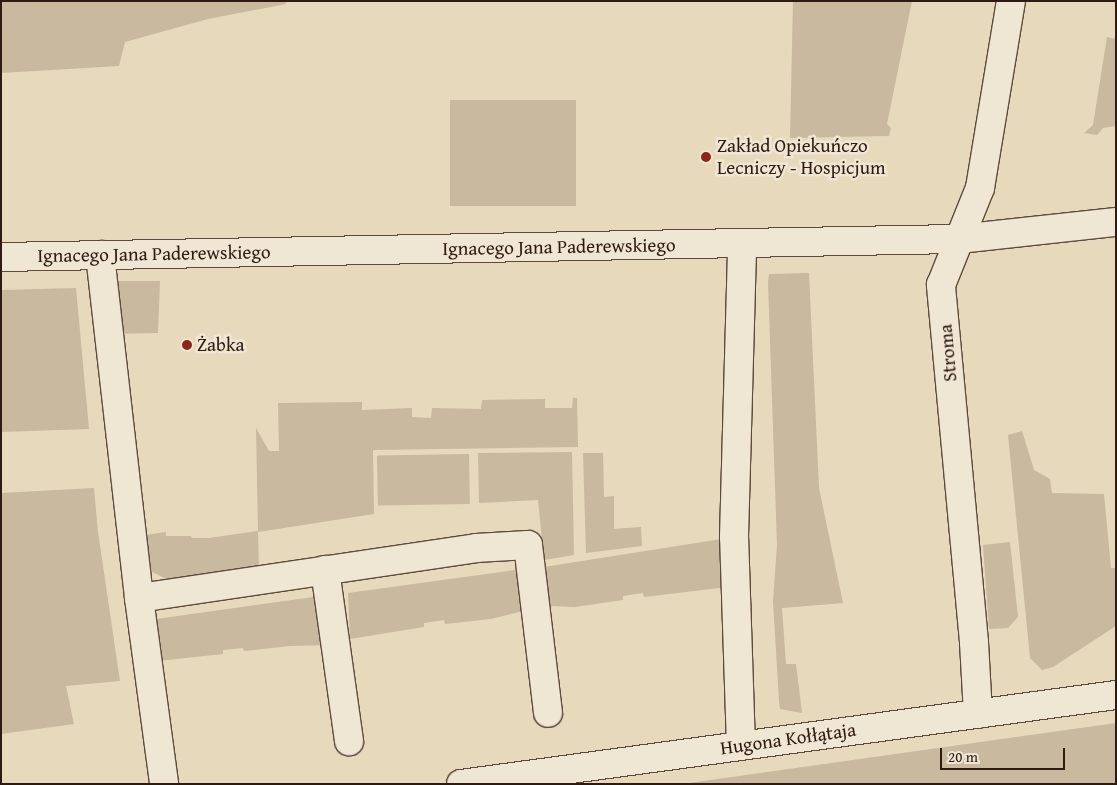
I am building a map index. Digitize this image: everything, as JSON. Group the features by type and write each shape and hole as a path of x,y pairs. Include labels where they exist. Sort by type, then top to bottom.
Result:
{"street":[{"name":"Stroma","path":"978,714 973,633 941,286 980,188 1011,1"},
{"name":"Ignacego Jana Paderewskiego","path":"1,257 959,239 1116,222"},
{"path":"742,243 734,537 742,746"},
{"path":"100,255 139,598 164,784"},
{"path":"139,598 476,548 528,545 548,714"},
{"path":"325,570 349,741"},
{"name":"Hugona Kołłątaja","path":"461,784 1116,695"}],"shaded area":[{"path":"1,1 285,1 286,4 208,19 125,42 119,66 1,73"},
{"path":"793,1 912,1 887,124 891,128 889,136 790,138"},
{"path":"1107,37 1116,39 1116,126 1103,128 1097,135 1084,133 1093,125"},
{"path":"450,100 576,100 576,206 450,206"},
{"path":"809,273 819,488 843,603 782,608 786,664 796,664 802,713 780,709 779,701 773,601 777,545 768,282 769,274"},
{"path":"103,281 160,281 158,333 109,334"},
{"path":"76,288 89,429 1,432 1,290"},
{"path":"573,398 577,398 578,447 373,450 374,514 258,532 259,567 166,579 147,569 145,535 166,532 166,536 209,538 258,531 256,428 269,451 279,451 278,403 362,402 362,410 412,408 412,417 431,418 432,408 481,409 482,400 545,399 545,408 572,408"},
{"path":"1022,431 1034,470 1050,479 1052,493 1104,494 1111,568 1116,568 1116,626 1053,667 1042,670 1030,658 1008,435"},
{"path":"572,452 574,555 544,560 538,500 479,503 478,453"},
{"path":"583,453 603,453 604,497 614,496 614,529 641,527 642,546 586,553"},
{"path":"469,454 470,504 378,506 377,456"},
{"path":"94,488 98,532 120,681 66,686 74,724 1,734 1,493"},
{"path":"734,537 736,586 644,597 643,593 623,596 623,600 575,607 549,606 544,567"},
{"path":"1010,542 1018,617 1008,628 989,629 983,545"},
{"path":"530,568 535,608 491,619 445,624 444,620 424,623 424,627 350,639 348,593"},
{"path":"328,595 335,645 290,646 244,651 243,648 223,650 223,654 148,662 142,621"},
{"path":"1116,723 1116,784 682,784"}],"place":[{"name":"Zakład Opiekuńczo Lecniczy - Hospicjum","path":"706,157"},
{"name":"Żabka","path":"187,345"}]}
